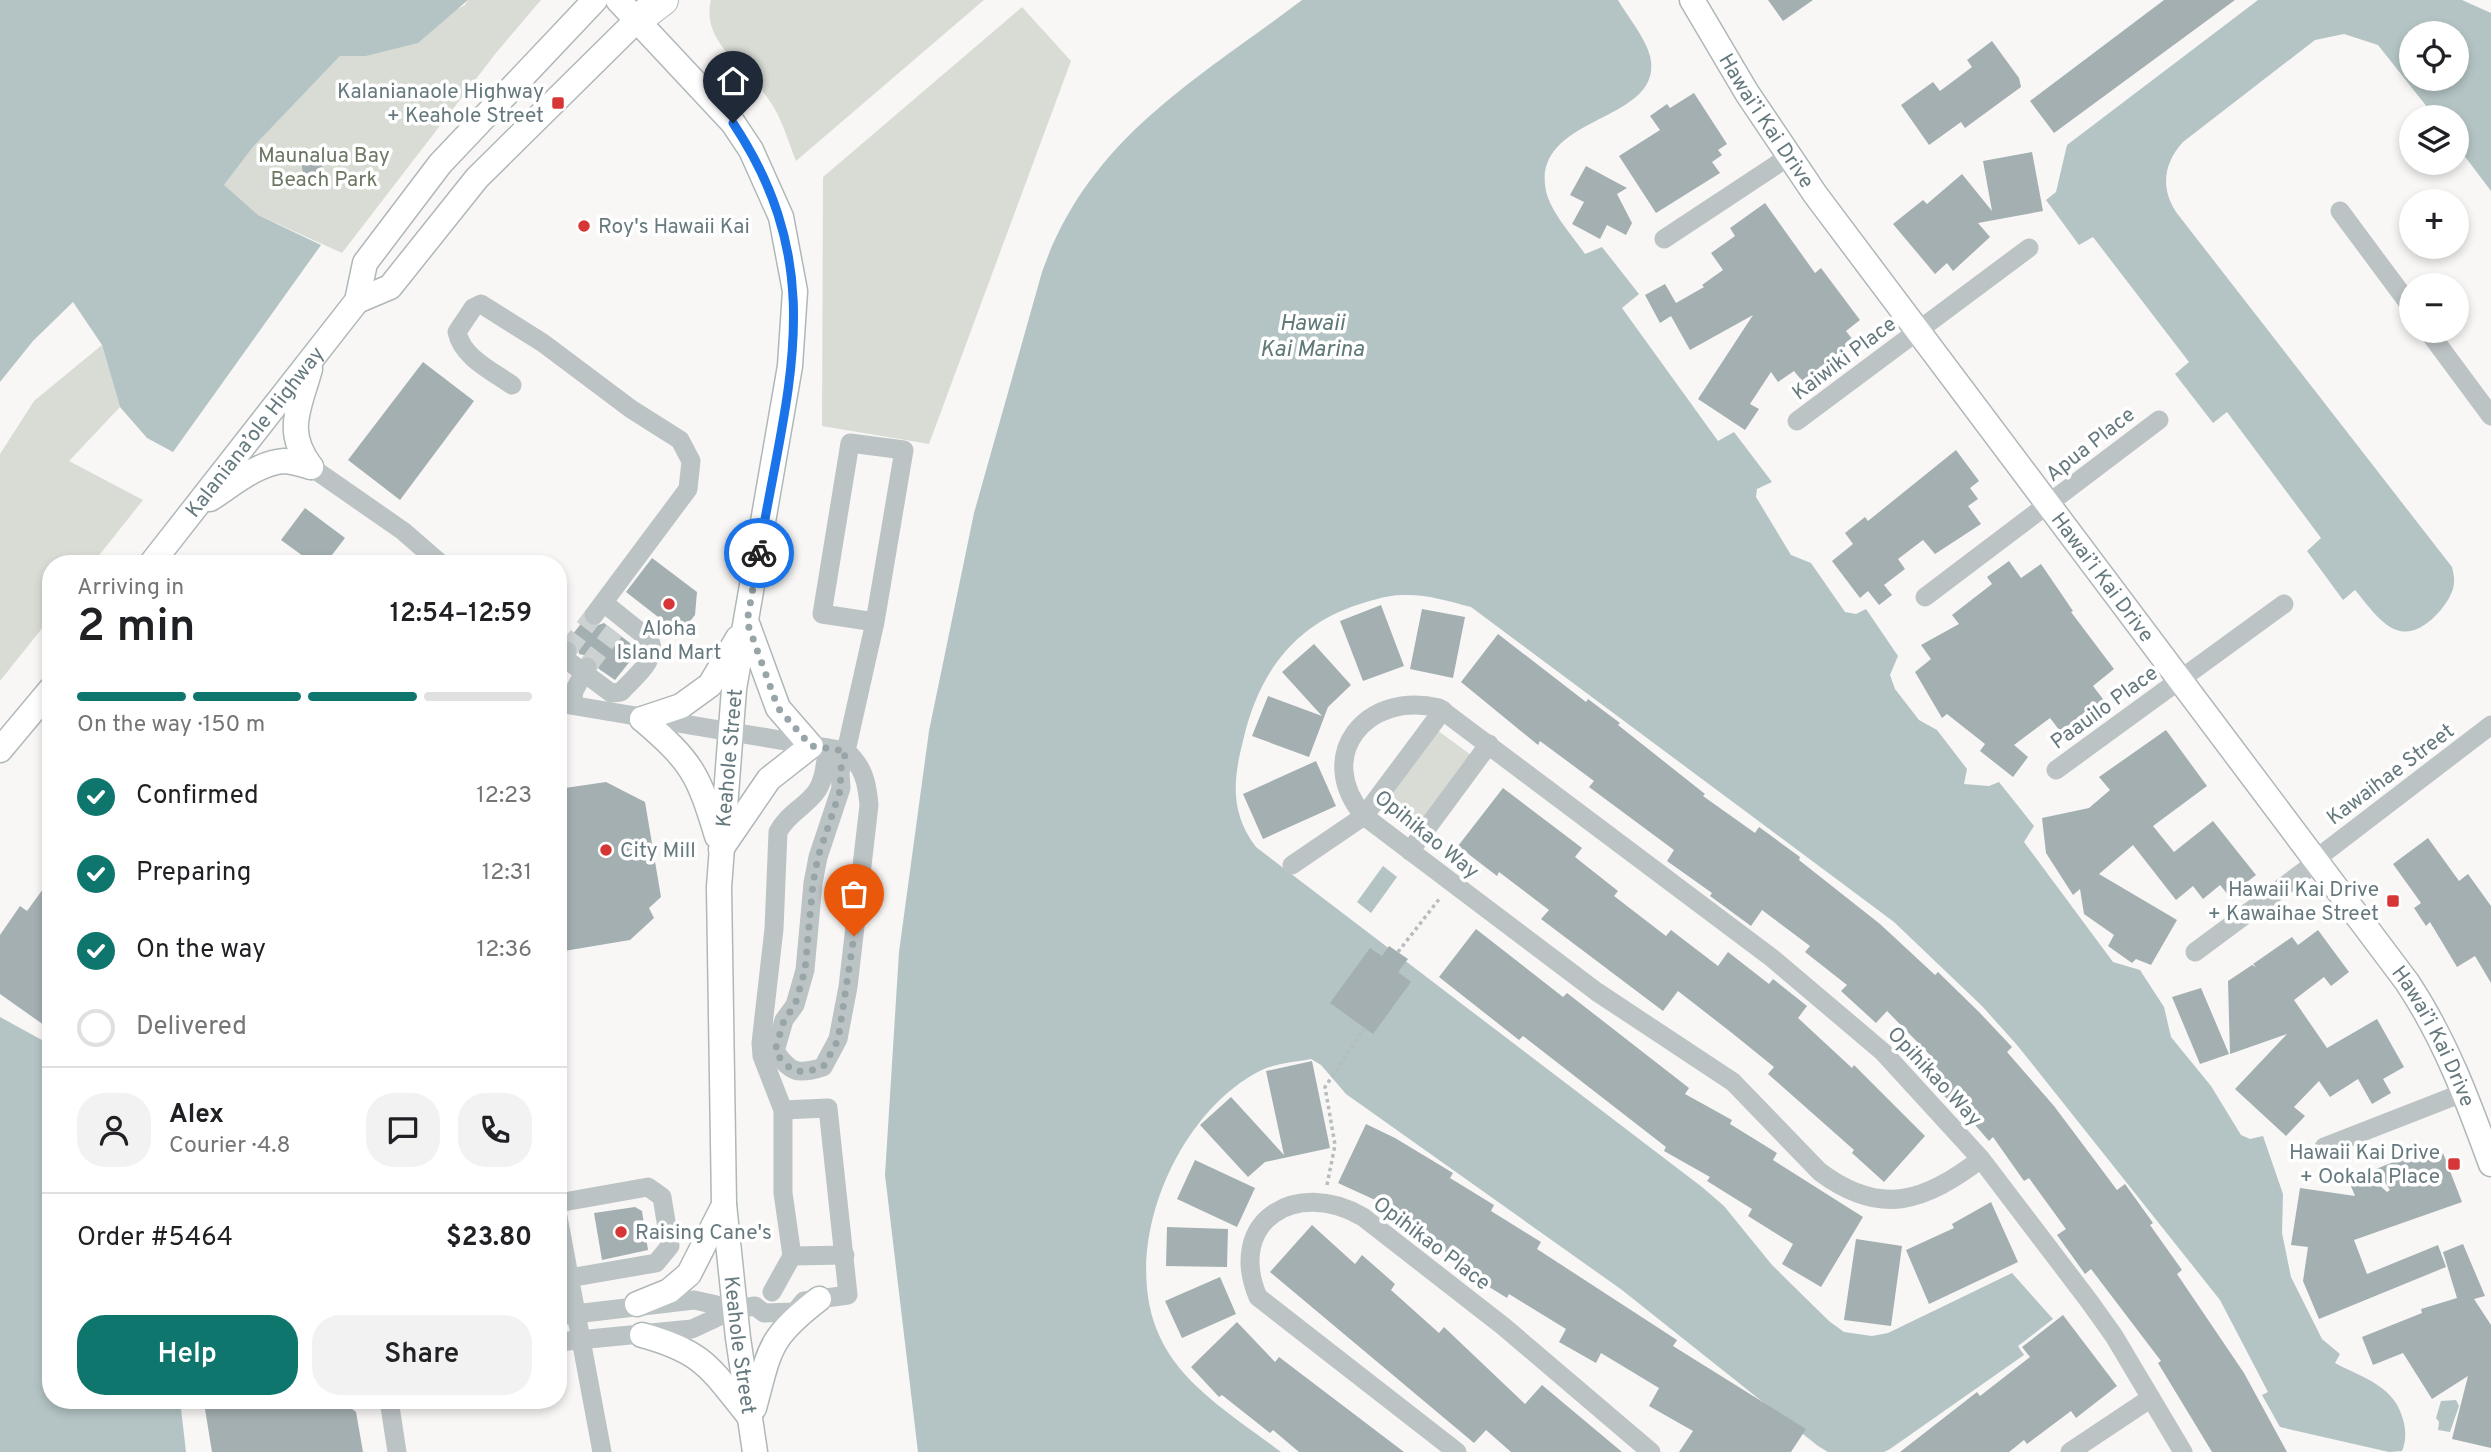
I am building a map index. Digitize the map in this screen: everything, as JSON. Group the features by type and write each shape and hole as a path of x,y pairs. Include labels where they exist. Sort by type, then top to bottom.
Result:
{"highway":[{"name":"Kalaniana’ole Highway","path":"628,10 663,0"}],"main road":[{"name":"Kalaniana’ole Highway","path":"158,555 357,301 365,263 440,164 595,0"},
{"name":"Hawai’i Kai Drive","path":"1692,0 1788,156 2179,681 2317,860 2419,1000 2465,1092 2491,1164"},
{"name":"Kalaniana’ole Highway","path":"357,301 390,287 477,177 628,10"},
{"name":"Keahole Street","path":"628,10 733,123 763,171 788,242 795,290 794,340 730,732 721,850 724,1204 745,1308 755,1452"},
{"path":"311,467 298,450 294,435 295,420 315,355"},
{"path":"194,510 254,471 285,461 311,467"},
{"path":"721,850 704,794 692,766 642,719 681,706 710,685 747,622"},
{"path":"721,850 769,779 828,748 778,708 747,622"},
{"path":"0,750 42,700"},
{"path":"637,1304 669,1291 689,1273 724,1204"},
{"path":"751,1419 774,1341 811,1300"},
{"path":"642,1335 690,1351 709,1367 751,1419"}],"street":[{"path":"1664,239 1788,156"},
{"path":"2340,211 2399,290"},
{"name":"Kaiwiki Place","path":"1797,421 2029,248"},
{"path":"512,385 471,357 459,343 457,332 473,308 481,304 543,343 620,402 680,440 691,461 688,489 599,609 619,625 650,640 653,649 650,660 621,692 611,693 585,670 567,659"},
{"path":"2437,343 2491,416"},
{"name":"Apua Place","path":"1925,597 2159,420"},
{"path":"772,1293 792,1256 783,1193 783,1110 762,1056 761,1043 774,929 778,832 784,820 816,792 822,779 828,748 874,622 904,450 850,443 822,614 874,622"},
{"path":"311,467 404,531 431,555"},
{"name":"Paauilo Place","path":"2056,770 2284,604"},
{"path":"567,701 585,670"},
{"name":"Opihikao Way","path":"1981,1159 1953,1180 1911,1198 1870,1198 1837,1184 1821,1172 1734,1082 1641,1024 1364,816 1354,804 1345,780 1344,765 1354,734 1374,714 1388,707 1421,703 1443,710 1772,958 1850,1022 1915,1085 1981,1159 2114,1336 2183,1452"},
{"path":"567,704 828,748 856,760 867,780 869,805 848,987 838,1040 823,1067 804,1073 785,1066 775,1051 784,1020 795,1005 805,970 818,857 841,788 840,772 828,748"},
{"path":"1292,865 1364,816 1443,710"},
{"name":"Kawaihae Street","path":"2194,952 2491,725"},
{"path":"1410,851 1489,744"},
{"path":"2324,1147 2465,1092"},
{"path":"567,1315 637,1304 694,1300 745,1308 764,1314 795,1312 811,1300 848,1295 828,1108 783,1110"},
{"path":"567,1201 648,1187 662,1197 670,1246 656,1263 569,1278"},
{"path":"1321,1200 1297,1203 1279,1210 1258,1230 1250,1256 1253,1285 1258,1297 1457,1452"},
{"name":"Opihikao Place","path":"1321,1200 1363,1217 1503,1326 1651,1452"},
{"path":"792,1256 845,1255"},
{"path":"567,1267 567,1315 580,1339 602,1452"},
{"path":"567,1341 692,1329 745,1308 764,1293 794,1291 811,1300"},
{"path":"2070,1452 2151,1398"},
{"path":"390,1409 397,1452"}],"path":[{"path":"1398,952 1451,883"},
{"path":"1321,1200 1329,1180 1335,1145 1325,1087 1365,1028"}],"green space":[{"name":"Maunalua Bay Beach Park","path":"468,0 541,0 496,53 342,253 258,215 223,186 253,147 340,56 366,56 465,5"},
{"path":"711,0 984,0 796,161 774,107 728,54 712,29 709,15"},
{"path":"1022,7 1071,61 929,444 822,426 823,177"},
{"path":"102,345 120,407 69,461 143,500 99,555 42,555 42,628 0,681 0,454 34,401"},
{"path":"1437,730 1471,755 1415,833 1381,807"}],"water":[{"path":"0,0 468,0 418,43 366,56 340,56 253,147 224,185 258,215 321,245 173,452 147,438 120,407 102,345 73,302 33,341 0,382"},
{"name":"Hawaii Kai Marina","path":"1302,0 1618,0 1648,49 1649,78 1638,95 1576,132 1558,147 1547,166 1546,191 1553,208 1585,254 1602,247 1639,294 1622,308 1718,441 1734,432 1772,482 1757,489 1756,497 1791,555 1811,563 1845,612 1856,614 1866,609 1898,656 1890,675 1895,689 1919,720 1937,730 1967,769 1964,784 1989,786 1999,782 2034,826 2024,842 2113,962 2140,970 2164,1007 2171,1037 2211,1086 2241,1135 2250,1139 2263,1136 2283,1194 2282,1233 2291,1277 2322,1339 2340,1354 2335,1363 2378,1385 2394,1400 2405,1426 2402,1451 2389,1452 2280,1427 2262,1395 2268,1392 2220,1300 2017,1045 1982,1006 1894,922 1471,607 1437,598 1396,595 1351,607 1310,629 1293,643 1267,677 1249,718 1236,783 1242,822 1256,847 1702,1187 1724,1206 1772,1265 1829,1321 1844,1332 1872,1336 1888,1333 2012,1273 2053,1319 2018,1346 2024,1355 1890,1449 1884,1452 1828,1452 1622,1290 1346,1094 1321,1065 1311,1059 1264,1069 1233,1088 1206,1115 1182,1147 1164,1184 1152,1222 1146,1262 1148,1300 1159,1335 1181,1370 1229,1414 1281,1452 918,1452 885,1175 899,952 929,731 974,513 1042,272 1062,225 1087,184 1117,148 1185,86"},
{"path":"2258,0 2462,0 2491,13 2491,191 2469,162 2469,105 2426,105 2414,91 2469,91 2469,21 2399,21 2399,72 2378,45 2344,34 2315,40 2183,142 2172,158 2166,176 2168,193 2176,212 2452,567 2453,589 2432,619 2416,629 2400,631 2387,625 2355,590 2343,600 2307,551 2321,538 2227,412 2213,423 2175,374 2189,362 2093,237 2079,245 2046,200 2056,192 2067,145"},
{"path":"1383,866 1397,877 1371,913 1357,902"},
{"path":"0,1017 42,1040 42,1409 181,1409 186,1452 0,1452"},
{"path":"2456,1400 2459,1406 2450,1432 2438,1430 2439,1422 2436,1418 2441,1401"}],"building":[{"path":"1768,0 1813,0 1783,21"},
{"path":"2164,0 2235,0 2054,133 2030,101"},
{"path":"1992,41 2019,78 2021,87 1965,128 1961,122 1929,145 1901,105 1933,82 1940,91 1972,67 1967,60"},
{"path":"1694,93 1727,144 1718,150 1722,155 1712,162 1720,173 1656,213 1619,156 1660,130 1650,116 1667,104 1670,108"},
{"path":"320,150 325,184 305,187 300,154"},
{"path":"2032,152 2043,211 1978,223 1990,237 1953,271 1947,263 1935,274 1893,224 1923,200 1927,204 1962,174 1992,211 1983,161"},
{"path":"1586,166 1627,188 1617,194 1632,223 1626,235 1607,225 1600,239 1572,224 1584,202 1570,195"},
{"path":"1765,203 1815,273 1821,268 1860,320 1846,331 1853,340 1803,382 1794,371 1778,382 1771,372 1750,404 1759,409 1745,430 1698,399 1753,315 1690,350 1671,316 1660,323 1645,295 1665,284 1676,303 1704,287 1702,285 1723,270 1711,253 1735,236 1730,228"},
{"path":"423,362 474,401 400,500 348,460"},
{"path":"1956,450 1979,481 1970,488 1978,499 1968,506 1981,524 1935,554 1923,540 1898,559 1905,569 1884,585 1892,595 1879,605 1868,591 1860,598 1832,561 1853,544 1845,533 1865,517 1868,521"},
{"path":"305,508 345,538 332,555 302,555 281,540"},
{"name":"Aloha Island Mart","path":"652,558 697,592 695,615 680,634 626,592"},
{"path":"2009,561 2021,578 2041,564 2073,611 2071,612 2114,669 2093,686 2106,703 2063,735 2050,718 2014,745 2028,757 2013,777 1980,751 1985,744 1947,714 1942,718 1915,672 1931,659 1921,645 1959,624 1952,615 1992,584 1987,577"},
{"path":"1381,605 1404,666 1363,681 1340,621"},
{"path":"1422,609 1465,617 1453,678 1410,669"},
{"path":"583,621 593,627 604,623 639,650 615,680 599,669 593,657 579,654 578,645 569,639"},
{"path":"1498,634 1586,702 1588,699 1620,723 1618,725 1705,794 1703,796 1755,833 1759,827 1800,857 1799,860 1880,924 1935,975 1938,972 1979,1012 2012,1047 2007,1052 2054,1106 2117,1190 2125,1184 2153,1223 2150,1225 2182,1270 2177,1274 2244,1373 2287,1452 2212,1452 2158,1363 2161,1361 2091,1269 2085,1274 2057,1235 2066,1229 2029,1178 2024,1181 1993,1137 1989,1141 1955,1102 1953,1105 1919,1070 1932,1057 1887,1011 1876,1023 1841,991 1847,985 1805,952 1810,946 1762,910 1751,926 1710,896 1712,893 1667,861 1674,850 1589,787 1594,781 1540,741 1538,745 1461,682"},
{"path":"1314,644 1351,685 1328,707 1309,757 1252,736 1268,696 1322,716 1282,672"},
{"path":"2166,730 2207,786 2153,826 2174,852 2213,821 2256,875 2229,896 2220,885 2203,899 2193,886 2176,900 2133,845 2099,874 2177,920 2151,965 2136,959 2132,963 2108,946 2114,935 2084,914 2080,889 2073,895 2046,853 2042,818 2089,808 2110,790 2099,777"},
{"path":"1316,761 1336,806 1263,839 1243,794"},
{"name":"City Mill","path":"606,782 645,802 661,897 649,908 654,918 630,940 567,950 567,788"},
{"path":"1503,788 1582,848 1575,857 1618,891 1614,896 1666,936 1671,930 1718,966 1728,952 1769,984 1773,979 1807,1006 1798,1018 1852,1068 1854,1065 1925,1136 1884,1182 1852,1153 1854,1150 1768,1074 1774,1067 1732,1033 1678,991 1663,1011 1541,919 1549,910 1499,872 1497,876 1458,846"},
{"path":"2428,838 2459,881 2468,874 2491,906 2491,983 2475,956 2457,967 2430,922 2426,926 2414,908 2421,903 2393,864"},
{"path":"42,890 42,1024 0,994 0,935 20,906 27,911"},
{"path":"1476,929 1563,997 1567,993 1689,1088 1685,1094 1732,1120 1730,1124 1777,1153 1773,1160 1863,1217 1821,1287 1782,1264 1793,1244 1748,1216 1752,1209 1707,1181 1710,1177 1664,1151 1666,1147 1523,1036 1519,1040 1439,977"},
{"path":"2318,930 2349,972 2331,986 2324,977 2294,1000 2327,1048 2377,1019 2404,1067 2383,1079 2391,1093 2372,1104 2358,1079 2330,1097 2319,1081 2294,1107 2305,1116 2286,1136 2235,1089 2287,1034 2230,1054 2228,981 2252,965 2256,967 2253,964 2292,937 2298,945"},
{"path":"1389,946 1408,959 1398,972 1411,982 1373,1034 1330,1003 1370,948 1382,956"},
{"path":"2201,988 2229,1054 2200,1064 2172,997"},
{"path":"1312,1061 1330,1148 1265,1162 1248,1177 1200,1125 1231,1097 1284,1155 1266,1071"},
{"path":"1366,1124 1453,1173 1450,1178 1494,1205 1491,1211 1541,1242 1537,1249 1677,1340 1673,1346 1806,1429 1791,1452 1679,1452 1693,1431 1649,1406 1659,1388 1601,1353 1596,1363 1559,1342 1566,1329 1509,1294 1507,1298 1473,1277 1477,1271 1426,1240 1429,1235 1385,1208 1386,1205 1338,1183"},
{"path":"2415,1143 2422,1162 2443,1153 2462,1202 2354,1240 2367,1274 2438,1245 2446,1267 2319,1319 2303,1281 2308,1247 2291,1245 2300,1188 2355,1196 2348,1179 2366,1173 2387,1192 2390,1190 2376,1169 2396,1161 2392,1152"},
{"path":"1195,1160 1255,1188 1237,1227 1177,1199"},
{"path":"1991,1202 2018,1262 1929,1304 1906,1250 1954,1228 1952,1224"},
{"name":"Raising Cane's","path":"635,1207 642,1211 648,1250 602,1260 594,1213"},
{"path":"1312,1225 1355,1264 1362,1255 1395,1284 1391,1290 1439,1333 1444,1327 1525,1404 1542,1385 1622,1452 1511,1452 1486,1430 1474,1443 1270,1272"},
{"path":"1167,1227 1228,1229 1227,1267 1166,1266"},
{"path":"1856,1239 1902,1246 1891,1326 1844,1320"},
{"path":"2463,1244 2485,1296 2474,1299 2491,1325 2491,1448 2452,1439 2468,1376 2432,1399 2403,1353 2373,1365 2362,1337 2422,1313 2421,1309 2457,1298 2443,1252"},
{"path":"1220,1277 1236,1314 1182,1338 1165,1301"},
{"path":"2063,1315 2117,1386 2076,1418 2071,1411 2027,1444 2024,1440 2009,1452 1900,1452 1977,1392 1980,1396 2030,1357 2022,1347"},
{"path":"1237,1322 1275,1362 1279,1357 1404,1452 1299,1452 1273,1430 1270,1433 1222,1395 1219,1397 1191,1367"},
{"path":"205,1409 352,1409 356,1412 363,1452 212,1452"}],"tunnel":[{"path":"567,651 594,615"},
{"path":"587,667 614,631"}],"way so far":[{"path":"759,553 747,622 766,681 778,708 811,746 846,751 840,772 841,788 818,857 813,883 805,970 795,1005 784,1020 775,1051 785,1066 804,1073 823,1067 838,1040 854,936"}],"place":[{"name":"Kalanianaole Highway + Keahole Street","path":"558,103"},
{"name":"Roy's Hawaii Kai","path":"584,226"},
{"name":"Aloha Island Mart","path":"669,604"},
{"name":"City Mill","path":"606,850"},
{"name":"Hawaii Kai Drive + Kawaihae Street","path":"2393,901"},
{"name":"Hawaii Kai Drive + Ookala Place","path":"2454,1164"},
{"name":"Raising Cane's","path":"621,1232"}],"route":[{"path":"733,123 763,171 773,194 788,242 795,290 794,340 759,553"}]}
